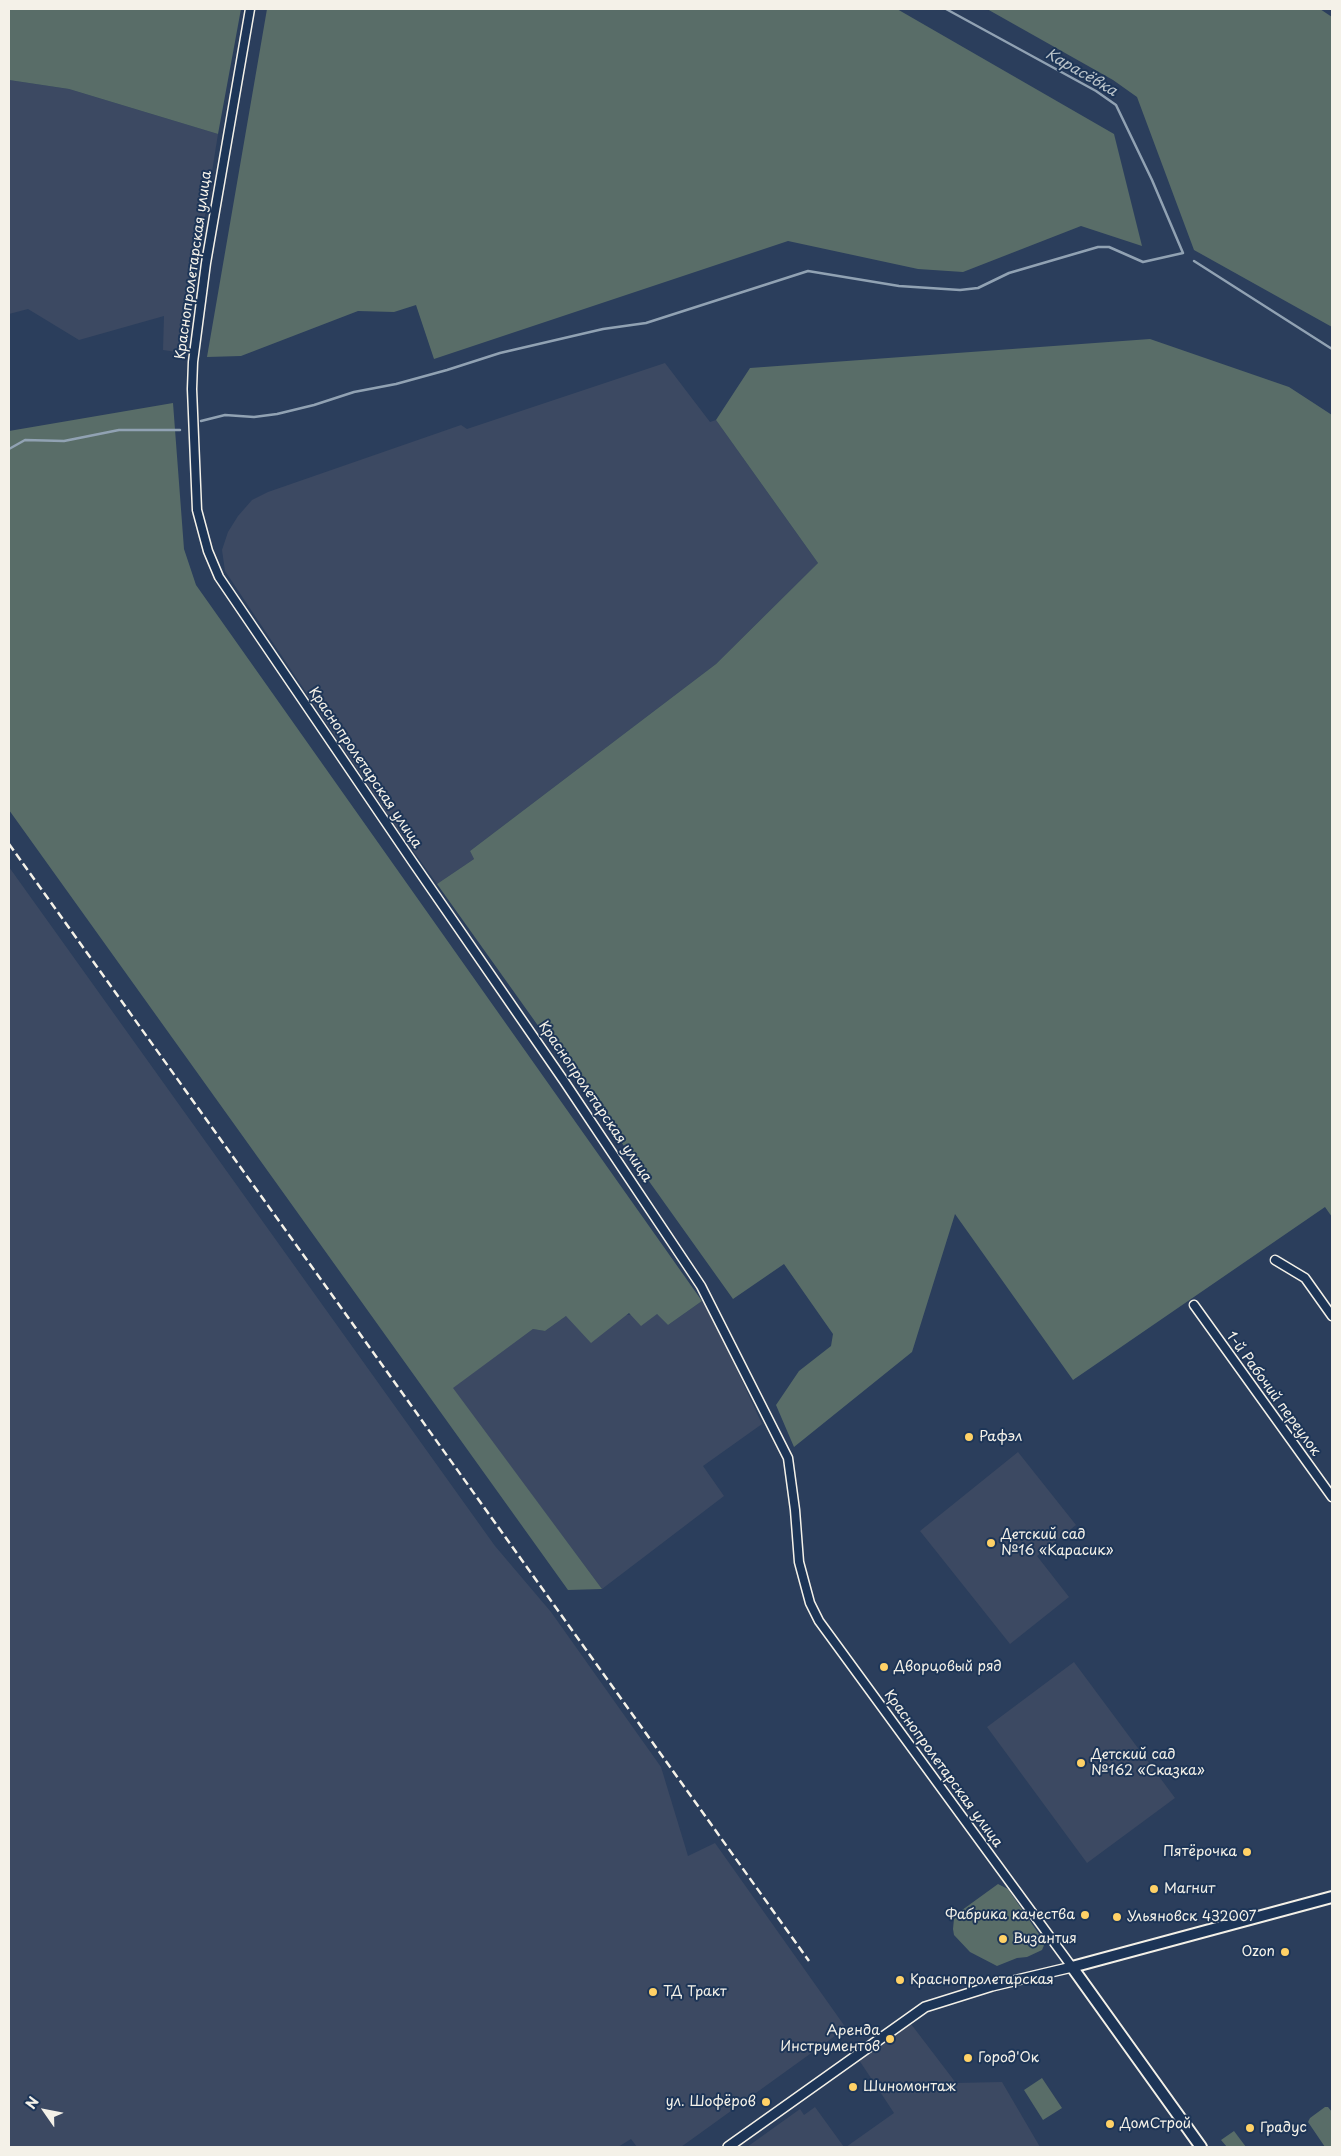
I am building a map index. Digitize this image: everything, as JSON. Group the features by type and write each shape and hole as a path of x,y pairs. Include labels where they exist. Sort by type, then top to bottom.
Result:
{"main road":[{"path":"1072,1967 1332,1897"},
{"name":"Краснопролетарская улица","path":"1072,1967 1201,2147"}],"street":[{"name":"Краснопролетарская улица","path":"250,9 206,262 193,362 192,389 197,510 208,551 225,585 702,1286 788,1458 799,1562 810,1603 819,1621 1072,1967"},
{"path":"1275,1260 1305,1278 1332,1316"},
{"name":"1-й Рабочий переулок","path":"1194,1305 1332,1497"},
{"path":"728,2147 925,2006 992,1986 1072,1967"}],"shaded area":[{"path":"9,80 69,89 218,134 183,353 163,350 164,316 79,340 28,309 9,314"},
{"path":"665,363 710,422 716,420 818,563 716,664 470,851 474,859 437,884 394,824 225,571 222,550 228,532 238,516 252,500 268,492 461,425 467,429"},
{"path":"9,867 495,1546 551,1612 661,1767 688,1856 715,1843 846,2028 681,2147 637,2147 631,2139 618,2147 9,2147"},
{"path":"702,1301 712,1316 762,1424 703,1466 724,1496 602,1589 452,1388 533,1329 545,1331 566,1316 657,1314 668,1325"},
{"name":"Детский сад №16 «Карасик»","path":"1018,1452 1076,1525 1037,1556 1069,1597 1010,1644 920,1531"},
{"name":"Детский сад №162 «Сказка»","path":"1074,1662 1175,1798 1087,1863 987,1727"},
{"path":"911,2024 956,2083 1002,2082 1040,2147 846,2147 894,2113 859,2060"},
{"path":"815,2107 844,2147 747,2147 800,2109 804,2115"}],"green space":[{"path":"9,9 241,9 218,134 69,89 9,80"},
{"path":"267,9 897,9 1114,134 1142,246 1081,226 963,272 918,269 788,241 434,359 416,305 394,312 358,311 241,356 207,357"},
{"path":"987,9 1320,9 1332,17 1332,327 1194,250 1137,97 1113,80"},
{"path":"1150,339 1289,387 1332,415 1332,1217 1325,1207 1073,1380 955,1214 912,1352 794,1447 776,1405 799,1371 831,1346 833,1334 784,1264 733,1299 437,884 474,859 470,851 716,664 818,563 716,420 750,368"},
{"path":"173,403 184,549 196,585 702,1301 668,1325 657,1314 641,1326 629,1313 591,1343 566,1316 545,1331 533,1329 453,1388 602,1589 568,1590 9,810 9,431"},
{"path":"998,1884 1008,1889 1045,1943 1042,1950 1027,1957 1017,1958 997,1966 970,1952 954,1935 953,1929 954,1919 958,1913"},
{"path":"1042,2078 1062,2108 1043,2120 1024,2090"},
{"path":"1325,2107 1328,2107 1332,2112 1332,2147 1325,2147 1308,2122 1310,2118"},
{"path":"1234,2131 1246,2147 1227,2147 1221,2140"}],"waterway":[{"path":"201,421 225,415 254,417 277,414 314,405 354,392 396,384 500,353 603,329 646,323 808,271 899,286 960,290 978,288 1009,273 1098,247 1109,247 1143,262 1183,253 1152,180 1116,105 1096,91 946,9"},
{"name":"Карасёвка","path":"1194,261 1332,349"},
{"path":"9,449 25,440 64,441 119,430 180,430"}],"railway":[{"path":"9,844 809,1961"}],"place":[{"name":"Рафэл","path":"969,1437"},
{"name":"Детский сад №16 «Карасик»","path":"991,1543"},
{"name":"Дворцовый ряд","path":"884,1667"},
{"name":"Детский сад №162 «Сказка»","path":"1081,1763"},
{"name":"Пятёрочка","path":"1247,1852"},
{"name":"Магнит","path":"1154,1889"},
{"name":"Фабрика качества","path":"1085,1915"},
{"name":"Ульяновск 432007","path":"1117,1917"},
{"name":"Византия","path":"1003,1939"},
{"name":"Ozon","path":"1285,1952"},
{"name":"Краснопролетарская","path":"900,1980"},
{"name":"ТД Тракт","path":"653,1992"},
{"name":"Аренда Инструментов","path":"890,2039"},
{"name":"Город'Ок","path":"968,2058"},
{"name":"Шиномонтаж","path":"853,2087"},
{"name":"ул. Шофёров","path":"766,2102"},
{"name":"ДомСтрой","path":"1110,2124"},
{"name":"Градус","path":"1250,2128"}]}
